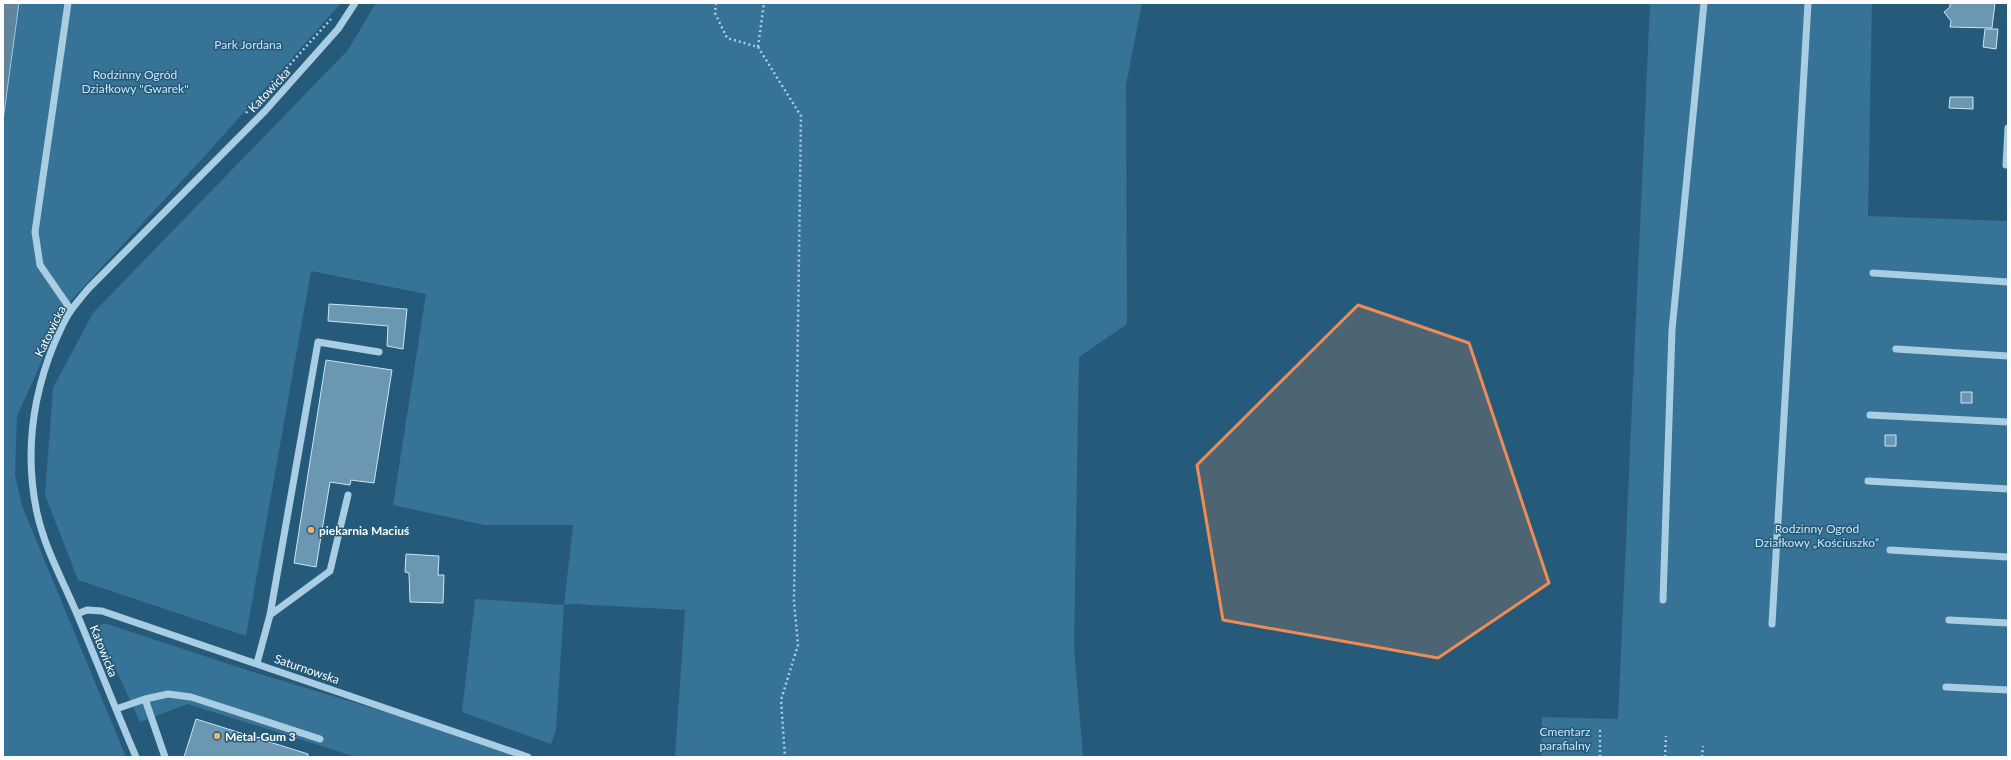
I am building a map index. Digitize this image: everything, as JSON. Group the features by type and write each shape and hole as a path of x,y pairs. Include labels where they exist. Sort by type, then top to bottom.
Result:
{"street":[{"path":"68,3 35,232 40,265 71,310"},
{"name":"Katowicka","path":"136,757 45,540 37,514 30,456 33,415 40,384 59,334 71,310 89,288 265,111 338,29 355,3"},
{"path":"1663,600 1672,330 1704,3"},
{"path":"1772,624 1808,3"},
{"path":"2006,165 2008,128"},
{"path":"1873,273 2008,282"},
{"path":"257,663 270,615 318,342 379,352"},
{"path":"1896,349 2008,356"},
{"path":"1870,415 2008,422"},
{"path":"1868,481 2008,489"},
{"path":"270,615 330,571 348,496"},
{"path":"1890,550 2008,557"},
{"name":"Saturnowska","path":"77,614 87,610 102,611 528,757"},
{"path":"1949,620 2008,623"},
{"path":"1946,687 2008,690"},
{"path":"116,710 145,699 168,694 191,697 320,739"},
{"path":"145,699 164,757"}],"path":[{"path":"716,3 715,13 727,38 758,48 801,116 794,601 798,645 780,700 785,757"},
{"path":"758,48 764,3"},
{"path":"244,115 334,15"},
{"path":"1600,728 1600,757"},
{"path":"1665,757 1666,736"},
{"path":"1702,757 1703,746"}],"highlighted area":[{"path":"1358,305 1469,343 1549,583 1438,658 1223,620 1197,465"}],"green space":[{"path":"19,3 341,3 202,159 67,305 17,416 15,475 22,506 126,757 3,757 3,121"},
{"path":"376,3 1142,3 1126,85 1127,324 1079,357 1074,647 1083,757 675,757 685,610 574,604 564,605 573,525 484,525 393,505 426,294 311,271 246,636 78,580 45,495 53,388 93,313 348,50"},
{"name":"Rodzinny Ogród Działkowy „Kościuszko”","path":"1650,3 1872,3 1868,216 2008,221 2008,757 1541,757 1542,717 1618,719"},
{"path":"475,599 564,605 556,730 551,744 462,712"},
{"path":"101,624 107,624 253,672 534,757 356,757 188,704 140,722 98,630"}],"shaded area":[{"path":"3,3 19,3 3,121"}],"building":[{"path":"1950,3 1995,3 1992,28 1950,27 1951,21 1944,12 1950,7"},
{"path":"1985,29 1998,29 1996,49 1983,47"},
{"path":"1950,97 1973,97 1973,109 1949,108"},
{"path":"329,304 407,309 403,349 387,346 388,326 328,321"},
{"path":"326,360 392,370 374,483 351,480 350,485 330,482 316,567 294,563"},
{"path":"1961,392 1972,392 1972,403 1961,403"},
{"path":"1885,435 1896,435 1896,446 1885,446"},
{"path":"406,554 439,556 438,575 444,575 443,603 410,602 409,573 405,572"},
{"path":"196,719 308,754 308,757 184,757"}],"place":[{"name":"piekarnia Maciuś","path":"311,530"},
{"name":"Metal-Gum 3","path":"217,736"}],"park label":[{"name":"Park Jordana","path":"248,44"},
{"name":"Rodzinny Ogród Działkowy \"Gwarek\"","path":"135,81"},
{"name":"Cmentarz parafialny","path":"1565,738"}]}
